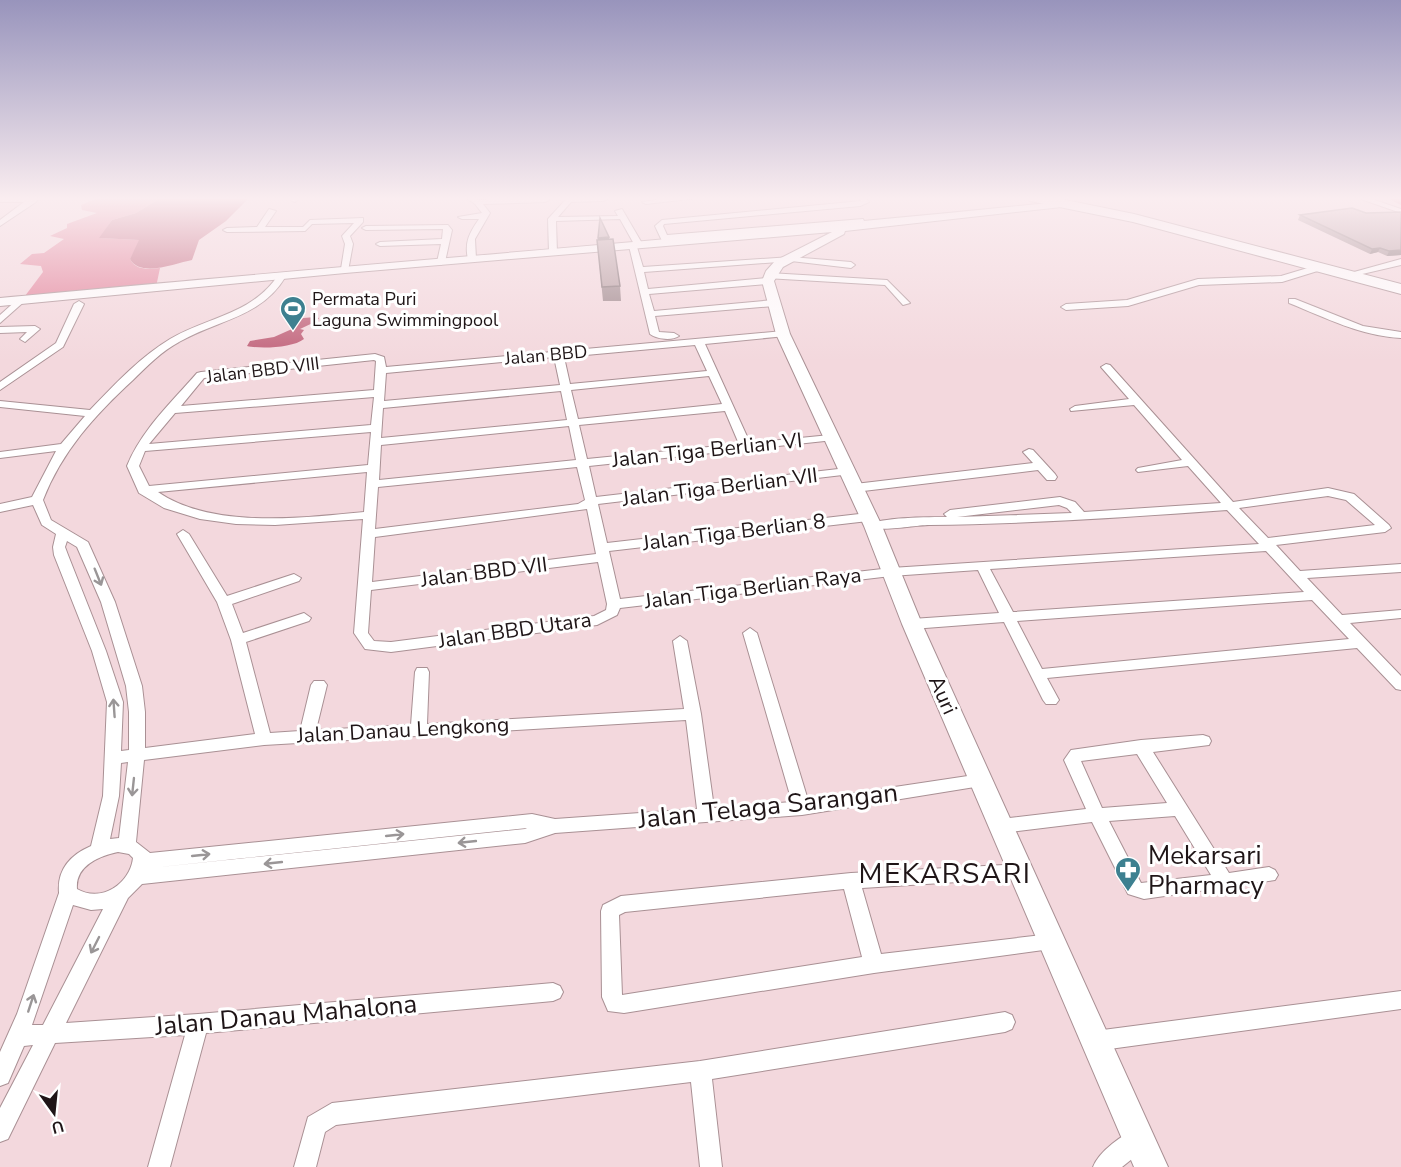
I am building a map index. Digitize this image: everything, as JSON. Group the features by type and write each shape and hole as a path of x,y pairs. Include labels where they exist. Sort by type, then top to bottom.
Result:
{"highway":[{"path":"1265,251 1401,289"},
{"path":"1272,251 1401,284"}],"main road":[{"path":"0,302 345,269 571,251"},
{"path":"768,278 775,266 791,259 799,251"},
{"name":"Auri","path":"768,278 782,330 830,438 871,521 912,624 1151,1167"}],"street":[{"path":"345,269 347,251"},
{"path":"441,262 443,251"},
{"path":"470,251 472,259"},
{"path":"636,251 655,334 659,336 782,330"},
{"path":"641,270 791,259 851,265"},
{"path":"1358,273 1401,262"},
{"path":"1066,307 1128,303 1198,282 1282,279 1321,267"},
{"path":"127,845 137,753 137,712 134,686 108,602 83,545 46,522 37,500 43,482 65,447 92,413 165,346 190,332 265,299 276,289 282,276"},
{"path":"645,292 768,278 886,283 906,303"},
{"path":"0,320 22,300"},
{"path":"1292,301 1369,331 1386,335 1401,335"},
{"path":"649,314 774,303"},
{"path":"0,387 63,342 79,304"},
{"path":"0,330 35,329 24,339"},
{"name":"Jalan BBD","path":"381,370 699,342 782,330"},
{"path":"699,342 746,446"},
{"name":"Jalan BBD Utara","path":"377,442 361,633 370,645 377,647 597,620 609,615 614,604 558,354"},
{"name":"Jalan BBD VIII","path":"140,448 199,377 206,373 375,357 381,359 381,370"},
{"path":"1106,367 1230,506 1298,575 1360,643 1395,673 1401,685"},
{"path":"381,370 377,442 729,407"},
{"path":"379,405 713,373"},
{"path":"170,410 380,393"},
{"path":"1075,409 1135,402"},
{"path":"0,404 92,413"},
{"path":"370,515 303,523 250,521 181,510 164,504 143,490 133,466 140,448 378,428"},
{"name":"Jalan Tiga Berlian VI","path":"374,484 830,438"},
{"path":"0,455 65,447"},
{"path":"1029,452 1051,477"},
{"path":"1142,470 1190,462"},
{"name":"Jalan Tiga Berlian VII","path":"369,534 581,507 592,501 1041,466"},
{"path":"143,490 375,468"},
{"name":"Jalan Tiga Berlian Raya","path":"614,604 891,572 1268,544 1385,528 1350,497 1334,492 1230,506"},
{"path":"0,508 37,500"},
{"path":"915,521 1063,502 1082,517"},
{"path":"915,521 1024,520 1230,506"},
{"path":"1014,507 1024,520"},
{"name":"Jalan Tiga Berlian 8","path":"602,552 871,521 915,521"},
{"path":"63,533 59,547 61,555 99,651 115,702 111,796 99,849"},
{"path":"183,534 224,602 238,640 264,739"},
{"name":"Jalan BBD VII","path":"365,587 602,552"},
{"path":"982,566 1051,700"},
{"path":"1298,575 1401,568"},
{"path":"224,602 294,578"},
{"path":"912,624 1316,596"},
{"path":"1340,620 1401,614"},
{"path":"238,640 304,618"},
{"path":"750,633 802,808"},
{"path":"680,641 693,714 706,815"},
{"path":"1038,674 1360,643"},
{"path":"419,729 422,672"},
{"path":"308,736 319,685"},
{"name":"Jalan Danau Lengkong","path":"114,758 137,753 264,739 693,714"},
{"path":"1203,741 1141,746 1073,757 1072,760 1135,889 1144,891 1269,875"},
{"path":"1141,746 1224,881"},
{"name":"Jalan Telaga Sarangan","path":"140,869 532,821 555,826 802,808 981,780"},
{"path":"1001,826 1097,815 1179,809"},
{"path":"0,1076 19,1036 68,893 67,880 75,866 99,849 127,845 138,851 140,869 121,893 0,1131"},
{"path":"1021,871 851,881 615,907 610,911 612,997 615,1004 624,1004 874,964 1051,942"},
{"path":"851,881 874,964"},
{"path":"68,893 76,900 89,903 105,900 121,893"},
{"name":"Jalan Danau Mahalona","path":"19,1036 198,1024 553,992"},
{"path":"1095,1041 1401,1000"},
{"path":"305,1167 316,1125 332,1114 700,1071 1005,1022"},
{"path":"159,1167 198,1024"},
{"path":"700,1071 711,1167"},
{"path":"1104,1167 1139,1139"}],"shaded area":[{"path":"134,251 130,259 136,266 147,269 160,268 156,287 22,300 43,272 41,266 20,264 32,254"},
{"path":"134,251 195,251 192,260 159,268 142,268 130,259"},
{"name":"Permata Puri Laguna Swimmingpool","path":"303,318 319,318 317,321 300,329 304,330 301,334 304,339 299,342 276,347 247,346 250,341 274,337 292,329 291,326"}],"building":[{"path":"598,251 615,251 620,286 602,287"}],"place":[{"name":"Permata Puri Laguna Swimmingpool","path":"293,332"},
{"name":"Mekarsari Pharmacy","path":"1128,893"}],"district":[{"name":"MEKARSARI","path":"945,874"}]}
